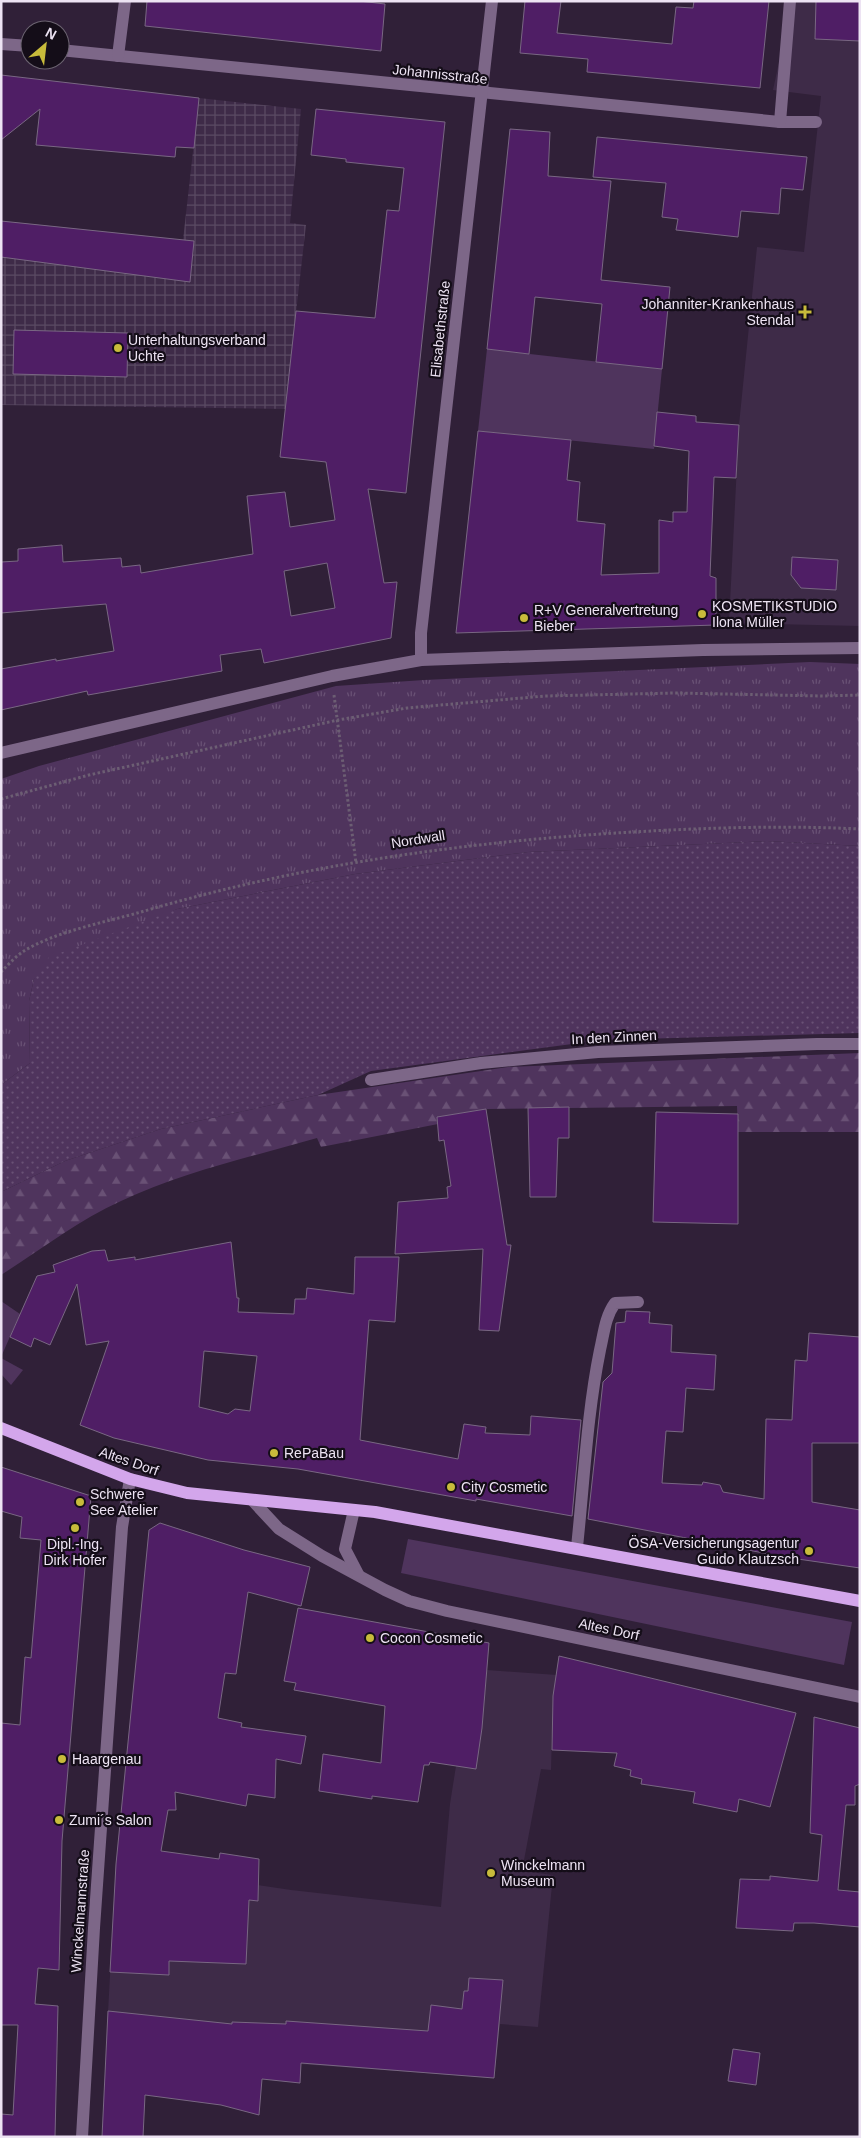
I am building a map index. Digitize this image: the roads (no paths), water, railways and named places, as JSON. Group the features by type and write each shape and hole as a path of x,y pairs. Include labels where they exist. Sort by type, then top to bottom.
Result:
{"main road":[{"name":"Altes Dorf","path":"1,1428 130,1478 187,1493 354,1510 577,1547 860,1600"}],"street":[{"path":"118,56 124,1"},
{"name":"Elisabethstraße","path":"421,660 421,633 492,1"},
{"path":"780,122 790,1"},
{"path":"1,44 20,45"},
{"name":"Johannisstraße","path":"70,51 780,122 816,122"},
{"path":"1,753 332,676 421,660 703,650 860,648"},
{"name":"In den Zinnen","path":"371,1080 481,1063 598,1052 860,1044"},
{"path":"577,1547 594,1382 605,1325 609,1311 616,1303 638,1302"},
{"name":"Winckelmannstraße","path":"82,2137 94,1918 121,1537 130,1478"},
{"name":"Altes Dorf","path":"253,1501 279,1529 409,1601 447,1611 860,1696"},
{"path":"354,1510 346,1548 358,1574"}],"place":[{"name":"Johanniter-Krankenhaus Stendal","path":"805,312"},
{"name":"Unterhaltungsverband Uchte","path":"118,348"},
{"name":"KOSMETIKSTUDIO Ilona Müller","path":"702,614"},
{"name":"R+V Generalvertretung Bieber","path":"524,618"},
{"name":"RePaBau","path":"274,1453"},
{"name":"City Cosmetic","path":"451,1487"},
{"name":"Schwere See Atelier","path":"80,1502"},
{"name":"Dipl.-Ing. Dirk Hofer","path":"75,1528"},
{"name":"ÖSA-Versicherungsagentur Guido Klautzsch","path":"809,1551"},
{"name":"Cocon Cosmetic","path":"370,1638"},
{"name":"Haargenau","path":"62,1759"},
{"name":"Zumi´s Salon","path":"59,1820"},
{"name":"Winckelmann Museum","path":"491,1873"}]}
